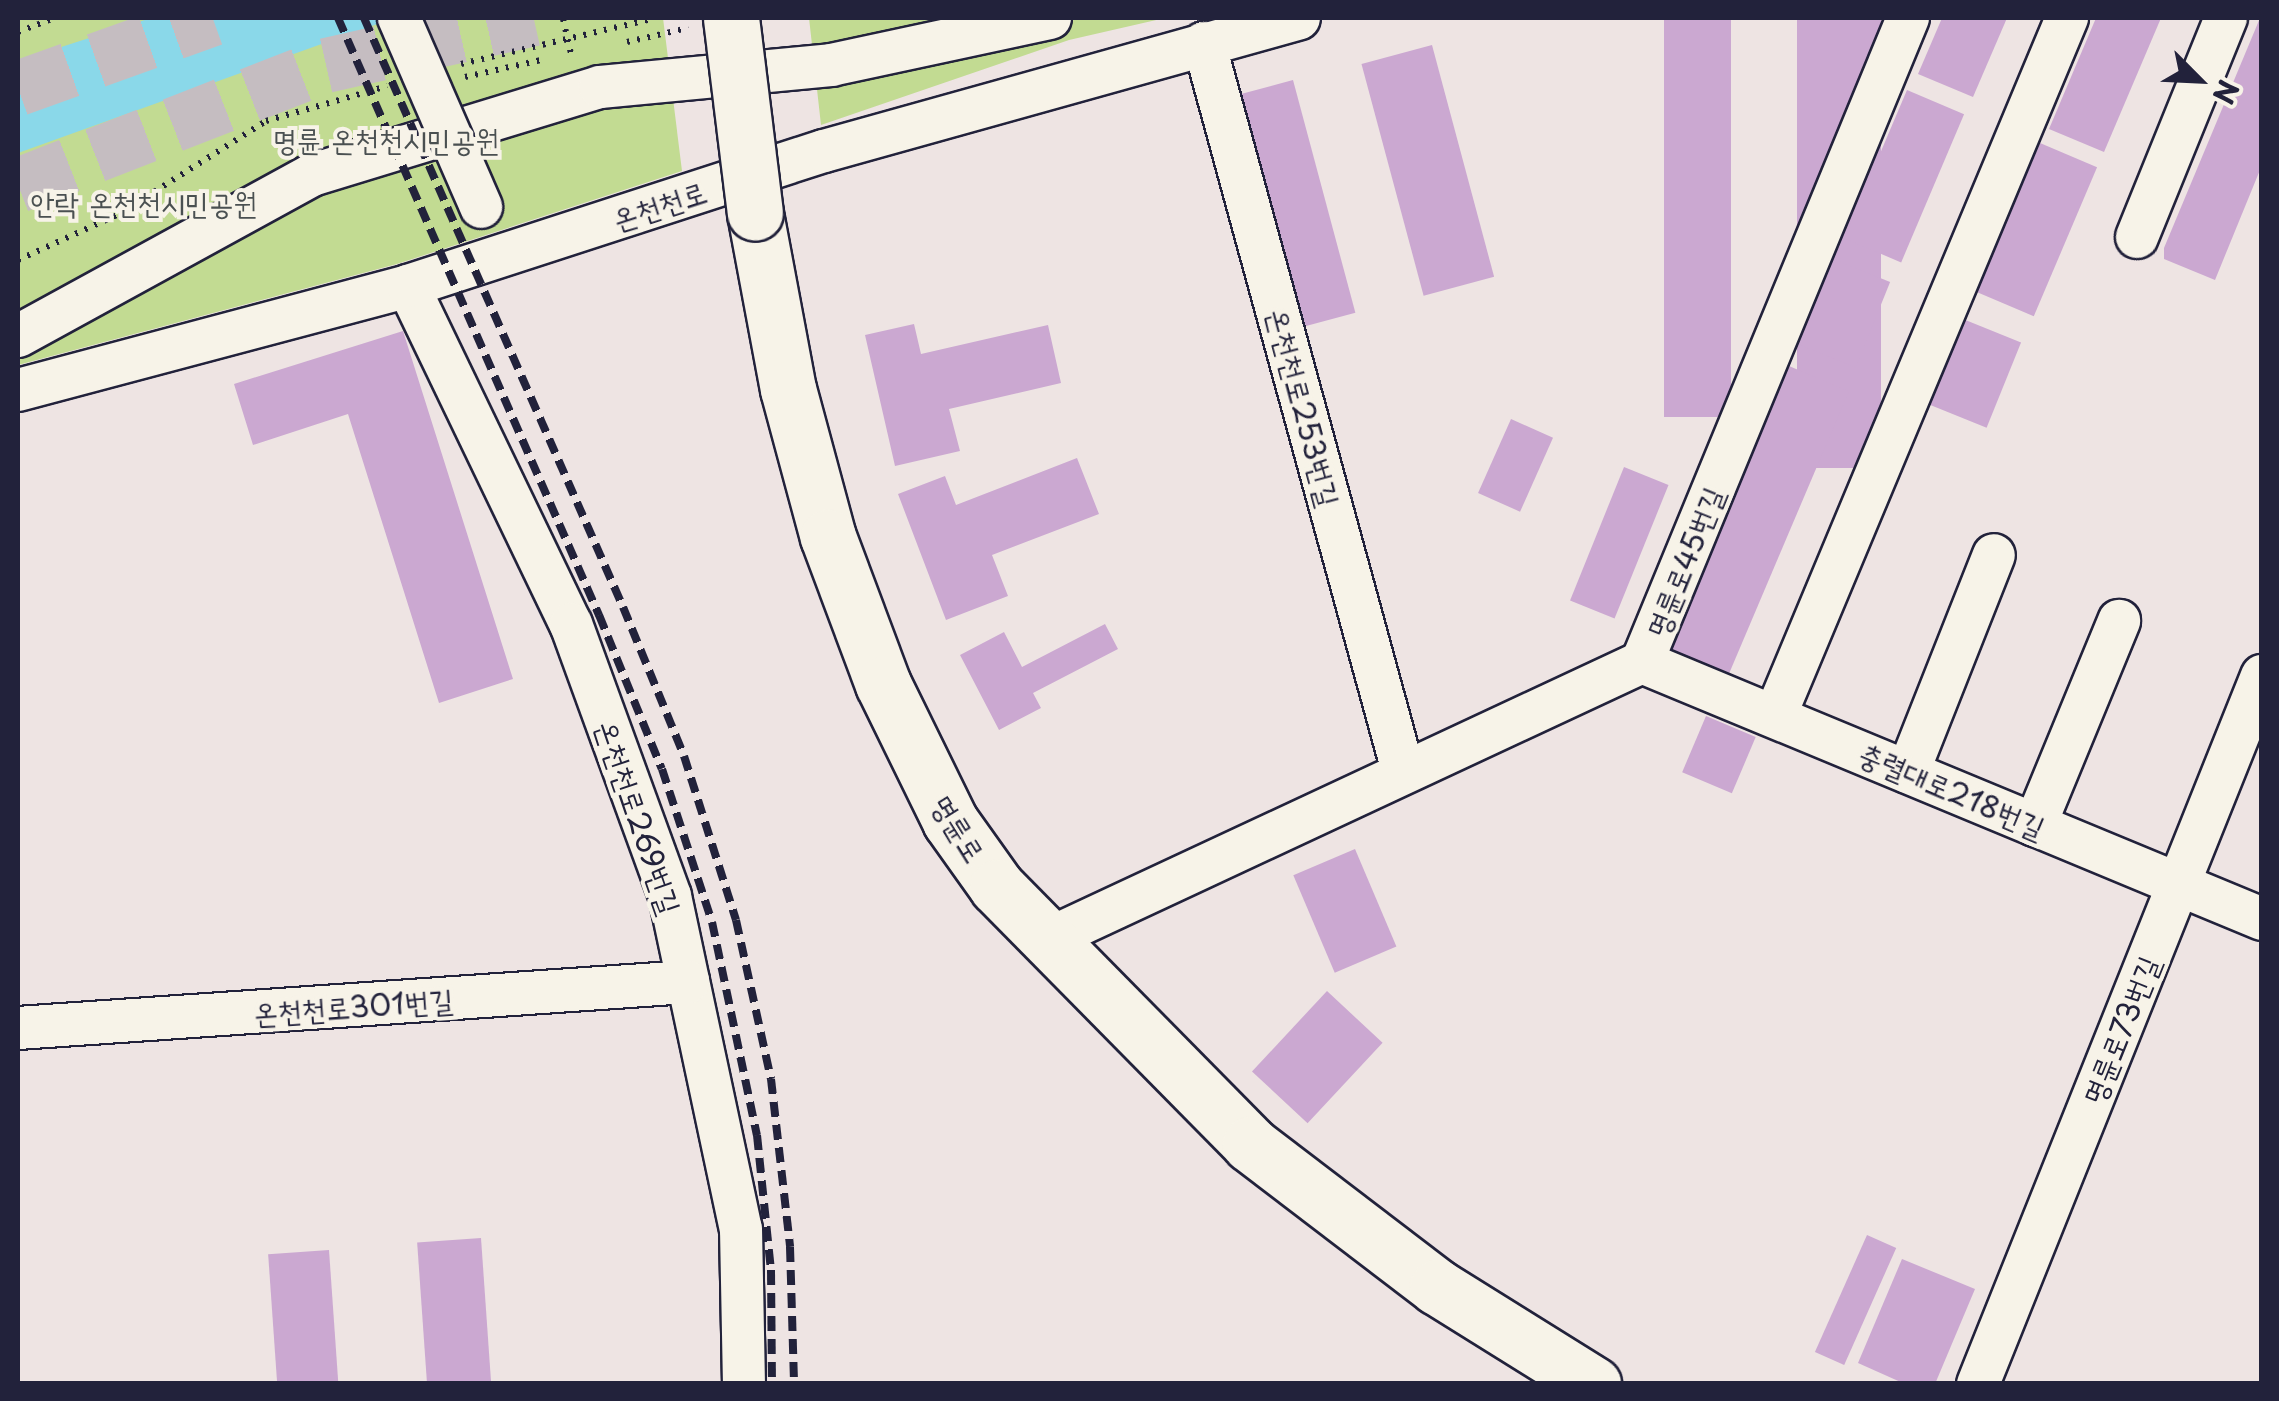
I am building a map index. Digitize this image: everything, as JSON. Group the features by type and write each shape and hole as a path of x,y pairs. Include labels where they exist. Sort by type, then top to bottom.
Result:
{"main road":[{"name":"명륜로","path":"715,22 788,388 828,538 883,684 950,821 1044,942 1264,1155 1437,1287 1592,1384"}],"street":[{"path":"399,18 482,208"},
{"path":"18,336 332,169 600,87 831,66 1050,18"},
{"name":"온천천로","path":"18,390 408,286 824,151 1300,18"},
{"name":"명륜로45번길","path":"1044,942 1642,662 1908,18"},
{"path":"1774,716 2067,18"},
{"path":"2136,237 2226,18"},
{"name":"온천천로253번길","path":"1204,43 1404,771"},
{"name":"온천천로269번길","path":"408,286 570,624 670,896 741,1229 744,1384"},
{"path":"1908,772 1994,555"},
{"path":"2035,825 2119,621"},
{"name":"충렬대로218번길","path":"1642,662 2262,919"},
{"name":"명륜로73번길","path":"1978,1384 2262,676"},
{"name":"온천천로301번길","path":"18,1028 688,982"}],"path":[{"path":"18,32 54,18"},
{"path":"452,67 654,18"},
{"path":"563,19 571,54 590,50"},
{"path":"609,46 715,22"},
{"path":"18,260 119,214 266,121 396,83"}],"green space":[{"path":"18,18 663,18 682,171 397,264 18,365"},
{"path":"809,18 1165,18 1069,40 821,125"}],"water":[{"path":"151,18 394,18 18,153 18,61"}],"building":[{"path":"1664,18 1731,18 1731,417 1664,417"},
{"path":"1797,18 1881,18 1881,468 1797,468"},
{"path":"1942,18 2007,18 1973,97 1918,74"},
{"path":"2096,18 2161,18 2104,152 2049,129"},
{"path":"2260,18 2262,165 2215,280 2164,259 2164,248"},
{"path":"1432,45 1494,277 1424,296 1361,64"},
{"path":"1293,80 1355,313 1278,333 1216,101"},
{"path":"1907,90 1964,114 1901,262 1844,238"},
{"path":"2040,143 2097,167 2034,316 1977,292"},
{"path":"1828,257 1890,282 1856,367 1794,342"},
{"path":"1958,317 2021,342 1987,428 1924,402"},
{"path":"914,324 921,354 1048,325 1061,383 949,409 960,451 895,466 865,335"},
{"path":"403,331 513,679 439,703 348,414 253,445 234,384"},
{"path":"1789,366 1849,391 1727,680 1667,654"},
{"path":"1511,419 1553,438 1520,512 1478,493"},
{"path":"1077,458 1099,514 992,555 1008,596 946,620 898,494 945,476 956,505"},
{"path":"1624,467 1669,485 1615,618 1570,601"},
{"path":"1105,624 1118,649 1033,693 1041,708 999,730 960,655 1004,632 1022,667"},
{"path":"1706,716 1756,737 1732,793 1682,772"},
{"path":"1355,849 1396,947 1335,973 1293,875"},
{"path":"1327,991 1383,1043 1308,1123 1252,1071"},
{"path":"1867,1235 1896,1248 1844,1365 1815,1352"},
{"path":"481,1238 491,1384 427,1384 417,1242"},
{"path":"329,1250 338,1384 277,1384 268,1254"},
{"path":"1902,1259 1975,1289 1935,1384 1905,1384 1858,1363"}],"tunnel":[{"path":"18,88 213,18"},
{"path":"18,185 326,65 534,18"}],"railway":[{"path":"338,18 599,615 662,769 712,922 757,1135 771,1270 772,1384"},
{"path":"364,18 623,607 684,756 736,920 771,1079 790,1247 794,1384"}],"park label":[{"name":"명륜 온천천시민공원","path":"386,139"},
{"name":"안락 온천천시민공원","path":"144,202"}]}
